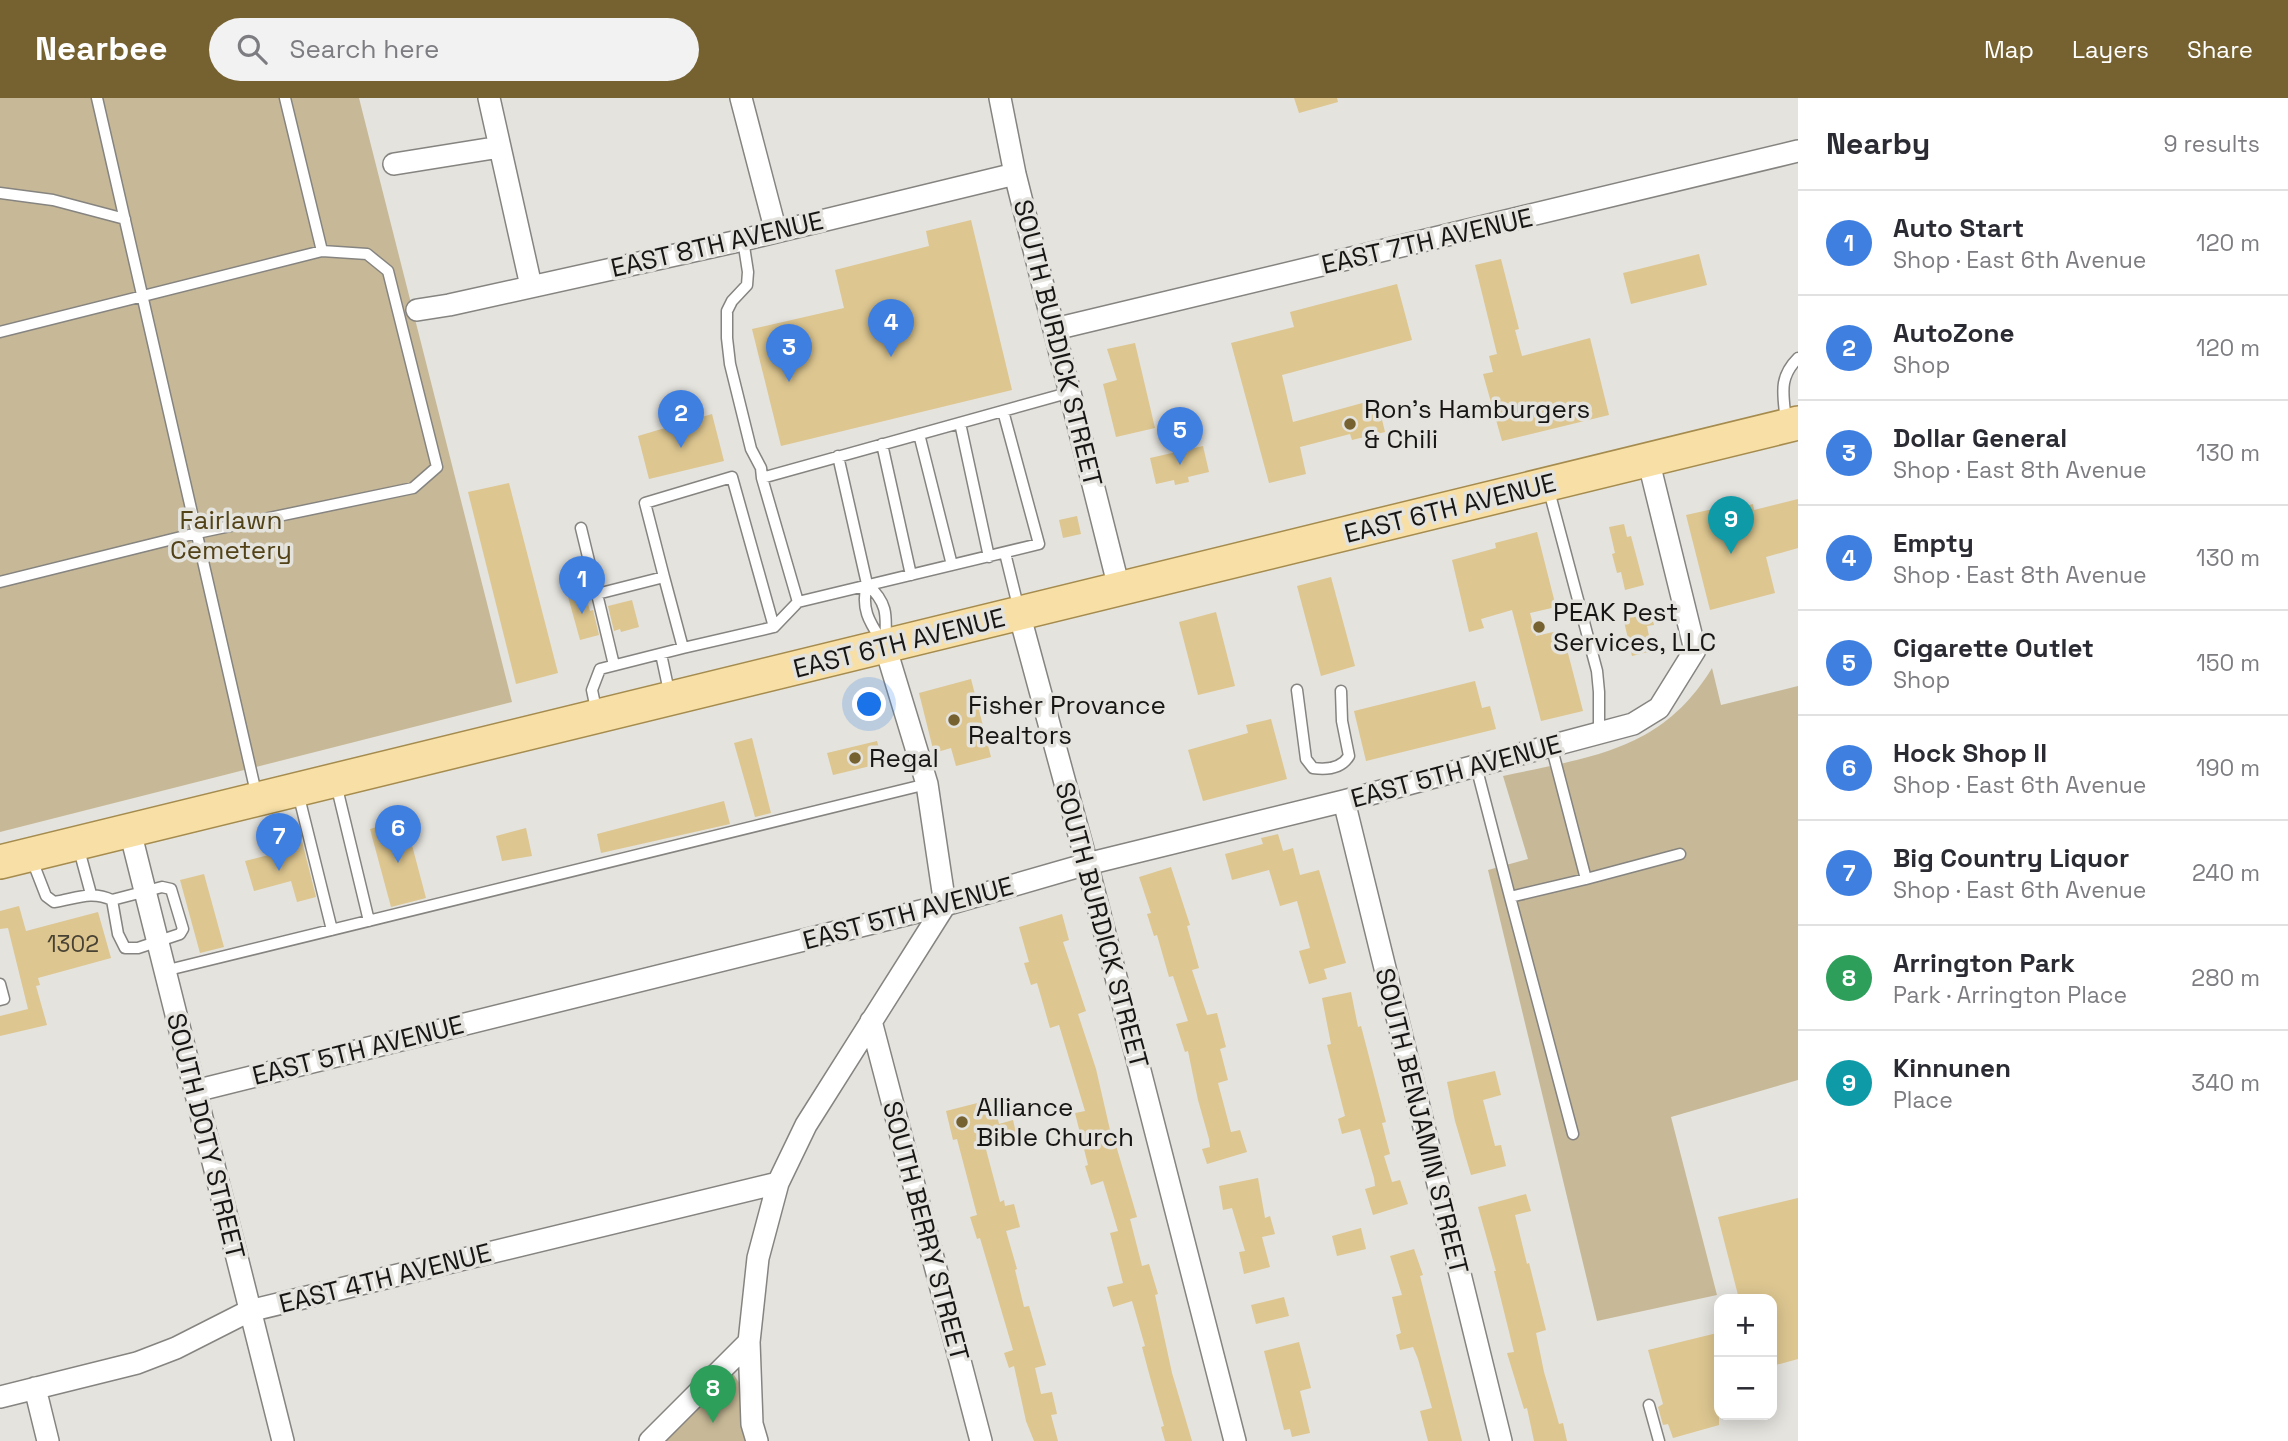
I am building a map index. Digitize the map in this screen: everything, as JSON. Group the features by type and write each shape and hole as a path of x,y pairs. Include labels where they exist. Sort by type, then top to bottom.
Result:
{"main road":[{"name":"EAST 6TH AVENUE","path":"15,859 1792,425"}],"street":[{"path":"489,98 531,286"},
{"path":"741,98 776,232"},
{"name":"SOUTH BURDICK STREET","path":"1000,98 1015,174 1119,588"},
{"path":"394,163 500,148"},
{"name":"EAST 7TH AVENUE","path":"1055,329 1798,151"},
{"name":"EAST 8TH AVENUE","path":"416,310 743,240 1015,174"},
{"name":"EAST 5TH AVENUE","path":"195,1090 945,905 1087,864 1344,801 1633,724 1658,708 1695,650 1648,459"},
{"name":"SOUTH BURDICK STREET","path":"1019,613 1087,864 1235,1441"},
{"path":"757,1441 752,1424 749,1342 758,1258 778,1183 806,1125 945,905 927,784 885,646"},
{"name":"SOUTH BENJAMIN STREET","path":"1344,801 1501,1441"},
{"name":"SOUTH DOTY STREET","path":"130,831 283,1441"},
{"name":"SOUTH BERRY STREET","path":"871,1021 981,1441"},
{"name":"EAST 4TH AVENUE","path":"0,1397 137,1363 176,1348 249,1311 778,1183"},
{"path":"650,1441 749,1342"},
{"path":"35,1388 48,1441"}],"lane":[{"path":"97,98 258,800"},
{"path":"285,98 322,251"},
{"path":"0,194 53,200 125,219"},
{"path":"743,240 748,272 747,285 732,301 727,312 730,364 751,449 761,468 798,602"},
{"path":"0,332 322,251 367,254 388,271 437,467 413,488 197,533 0,582"},
{"path":"1792,425 1783,381 1798,358"},
{"path":"762,478 1071,392"},
{"path":"598,716 592,690 600,669 774,627 798,602 1039,544 1003,411"},
{"path":"960,423 989,557"},
{"path":"919,434 952,565"},
{"path":"882,444 911,575"},
{"path":"838,457 867,584 863,600 869,621 885,646"},
{"path":"682,648 645,503 732,477 774,627"},
{"path":"1548,484 1597,671 1609,730"},
{"path":"581,528 614,665"},
{"path":"1005,553 1019,613"},
{"path":"597,594 664,577"},
{"path":"867,584 880,596 886,618 885,646"},
{"path":"661,654 671,699"},
{"path":"1297,690 1306,759 1313,768 1325,770 1345,763 1349,756 1342,722 1342,691"},
{"path":"1551,745 1586,879"},
{"path":"1476,766 1573,1134"},
{"path":"335,781 369,921"},
{"path":"164,971 927,784"},
{"path":"297,790 332,930"},
{"path":"78,844 91,894"},
{"path":"1510,897 1680,854"},
{"path":"15,859 54,902 91,894 100,894 112,900 145,891"},
{"path":"112,900 118,934 125,948 138,948 157,940"},
{"path":"0,984 4,999 0,1000"},
{"path":"1649,1405 1659,1441"}],"green space":[{"name":"Fairlawn Cemetery","path":"0,98 359,98 512,702 0,832"},
{"path":"1712,668 1721,705 1798,686 1798,1080 1671,1117 1717,1294 1597,1321 1488,870 1528,859 1503,776 1565,763 1621,746 1647,734 1692,696"},
{"path":"728,1375 734,1375 740,1384 740,1406 747,1441 664,1441"}],"building":[{"path":"1294,98 1337,98 1338,102 1299,113"},
{"path":"971,220 1012,390 781,446 752,329 844,308 835,270 929,246 926,231"},
{"path":"1699,254 1707,285 1631,304 1623,273"},
{"path":"1501,259 1519,329 1515,330 1522,356 1590,338 1609,415 1502,441 1483,374 1493,372 1489,356 1497,354 1475,265"},
{"path":"1397,284 1412,340 1282,375 1293,422 1377,399 1385,432 1352,440 1350,434 1300,447 1306,474 1269,483 1231,343 1294,327 1290,312"},
{"path":"1135,343 1155,428 1116,437 1103,384 1117,380 1107,349"},
{"path":"712,414 724,461 649,479 638,436"},
{"path":"1203,446 1209,472 1188,477 1189,482 1175,485 1174,480 1156,484 1150,458"},
{"path":"509,483 558,673 516,684 468,492"},
{"path":"1798,499 1798,548 1766,557 1775,593 1710,610 1686,515 1713,509 1717,514 1753,504 1754,510"},
{"path":"1077,516 1081,534 1063,538 1059,520"},
{"path":"1624,524 1627,537 1631,536 1644,585 1625,590 1621,572 1617,573 1612,554 1615,553 1609,527"},
{"name":"PEAK Pest Services, LLC","path":"1537,532 1556,607 1530,613 1536,636 1562,630 1583,711 1541,721 1512,610 1481,619 1484,628 1469,632 1452,560 1496,548 1495,543"},
{"path":"1331,577 1355,666 1321,676 1297,586"},
{"path":"584,588 599,635 580,640 567,593"},
{"path":"632,600 639,627 614,631 608,606"},
{"path":"1651,611 1654,625 1647,626 1652,651 1632,656 1623,617"},
{"path":"1216,612 1235,686 1198,695 1179,622"},
{"name":"Fisher Provance Realtors","path":"971,679 991,757 956,766 951,748 934,753 919,693"},
{"path":"1475,681 1482,708 1490,706 1496,729 1366,761 1354,711"},
{"path":"1271,719 1287,779 1203,801 1188,750 1248,733 1246,725"},
{"path":"752,738 771,813 755,817 734,743"},
{"name":"Regal","path":"877,741 883,763 833,775 827,753"},
{"path":"724,801 730,824 601,853 597,834"},
{"path":"405,819 426,898 391,907 370,829"},
{"path":"526,828 532,856 502,861 496,836"},
{"path":"1278,834 1283,851 1293,848 1300,875 1319,870 1346,963 1324,969 1327,979 1309,984 1299,951 1310,948 1297,901 1280,906 1269,870 1232,880 1225,854 1263,844 1261,838"},
{"path":"302,841 316,897 297,902 291,881 254,891 245,861 284,851 284,846"},
{"path":"1171,867 1190,925 1187,926 1199,968 1192,970 1207,1015 1217,1013 1226,1047 1220,1049 1228,1080 1218,1083 1231,1132 1240,1130 1247,1152 1207,1164 1202,1149 1210,1147 1209,1139 1188,1051 1185,1052 1176,1024 1188,1021 1173,976 1169,977 1157,935 1154,936 1147,914 1151,913 1139,877"},
{"path":"204,874 224,947 200,953 180,880"},
{"path":"19,906 26,931 98,912 111,958 38,978 40,985 36,986 47,1025 0,1036 0,1016 28,1009 8,928 0,929 0,911"},
{"path":"1062,914 1069,940 1063,942 1086,1011 1078,1014 1096,1069 1113,1143 1115,1142 1137,1217 1130,1219 1142,1266 1149,1264 1158,1294 1155,1295 1172,1373 1192,1441 1165,1441 1161,1427 1164,1426 1132,1301 1113,1307 1107,1287 1123,1283 1110,1233 1118,1231 1103,1181 1091,1185 1085,1166 1088,1165 1075,1113 1085,1111 1059,1025 1050,1028 1037,983 1031,985 1024,963 1029,962 1019,927"},
{"path":"1351,992 1358,1027 1361,1026 1386,1122 1382,1123 1390,1154 1384,1156 1392,1182 1400,1180 1408,1204 1373,1215 1365,1189 1375,1186 1374,1178 1360,1129 1342,1134 1338,1119 1345,1116 1327,1045 1331,1044 1322,998"},
{"path":"1495,1071 1501,1095 1483,1100 1495,1146 1501,1145 1506,1166 1471,1175 1447,1082"},
{"path":"993,1099 999,1124 1013,1120 1016,1133 984,1142 1000,1202 1004,1200 1005,1206 1014,1204 1020,1227 1006,1231 1024,1307 1029,1306 1046,1365 1035,1368 1041,1394 1052,1392 1057,1414 1051,1415 1058,1441 1034,1441 1026,1421 1014,1366 1009,1368 1004,1353 1013,1350 980,1238 977,1239 970,1217 977,1215 957,1139 953,1140 946,1111"},
{"path":"1258,1178 1265,1218 1270,1216 1275,1234 1262,1237 1270,1267 1244,1274 1239,1252 1245,1251 1232,1208 1223,1210 1219,1186"},
{"path":"1526,1194 1531,1211 1515,1215 1546,1330 1536,1333 1544,1372 1559,1424 1563,1423 1567,1441 1534,1441 1527,1408 1524,1409 1507,1353 1514,1352 1478,1207"},
{"path":"1798,1198 1798,1359 1777,1365 1777,1294 1738,1294 1718,1217"},
{"path":"1361,1228 1366,1249 1337,1256 1332,1236"},
{"path":"1414,1249 1423,1275 1420,1276 1462,1441 1428,1441 1420,1411 1432,1408 1418,1359 1413,1347 1400,1350 1396,1335 1401,1333 1392,1297 1402,1295 1390,1256"},
{"path":"1284,1297 1289,1316 1256,1324 1251,1305"},
{"path":"1714,1334 1714,1420 1719,1420 1719,1425 1673,1438 1668,1424 1663,1425 1658,1407 1663,1404 1648,1350"},
{"path":"1299,1342 1311,1388 1300,1391 1310,1433 1292,1437 1290,1429 1284,1430 1264,1351"}],"place":[{"name":"Empty","path":"891,357"},
{"name":"Dollar General","path":"789,382"},
{"name":"Ron's Hamburgers & Chili","path":"1350,424"},
{"name":"AutoZone","path":"681,448"},
{"name":"Cigarette Outlet","path":"1180,465"},
{"name":"Kinnunen","path":"1731,554"},
{"name":"Auto Start","path":"582,614"},
{"name":"PEAK Pest Services, LLC","path":"1539,627"},
{"name":"Fisher Provance Realtors","path":"954,720"},
{"name":"Regal","path":"855,758"},
{"name":"Hock Shop II","path":"398,863"},
{"name":"Big Country Liquor","path":"279,871"},
{"name":"Alliance Bible Church","path":"962,1122"},
{"name":"Arrington Park","path":"713,1423"}]}
